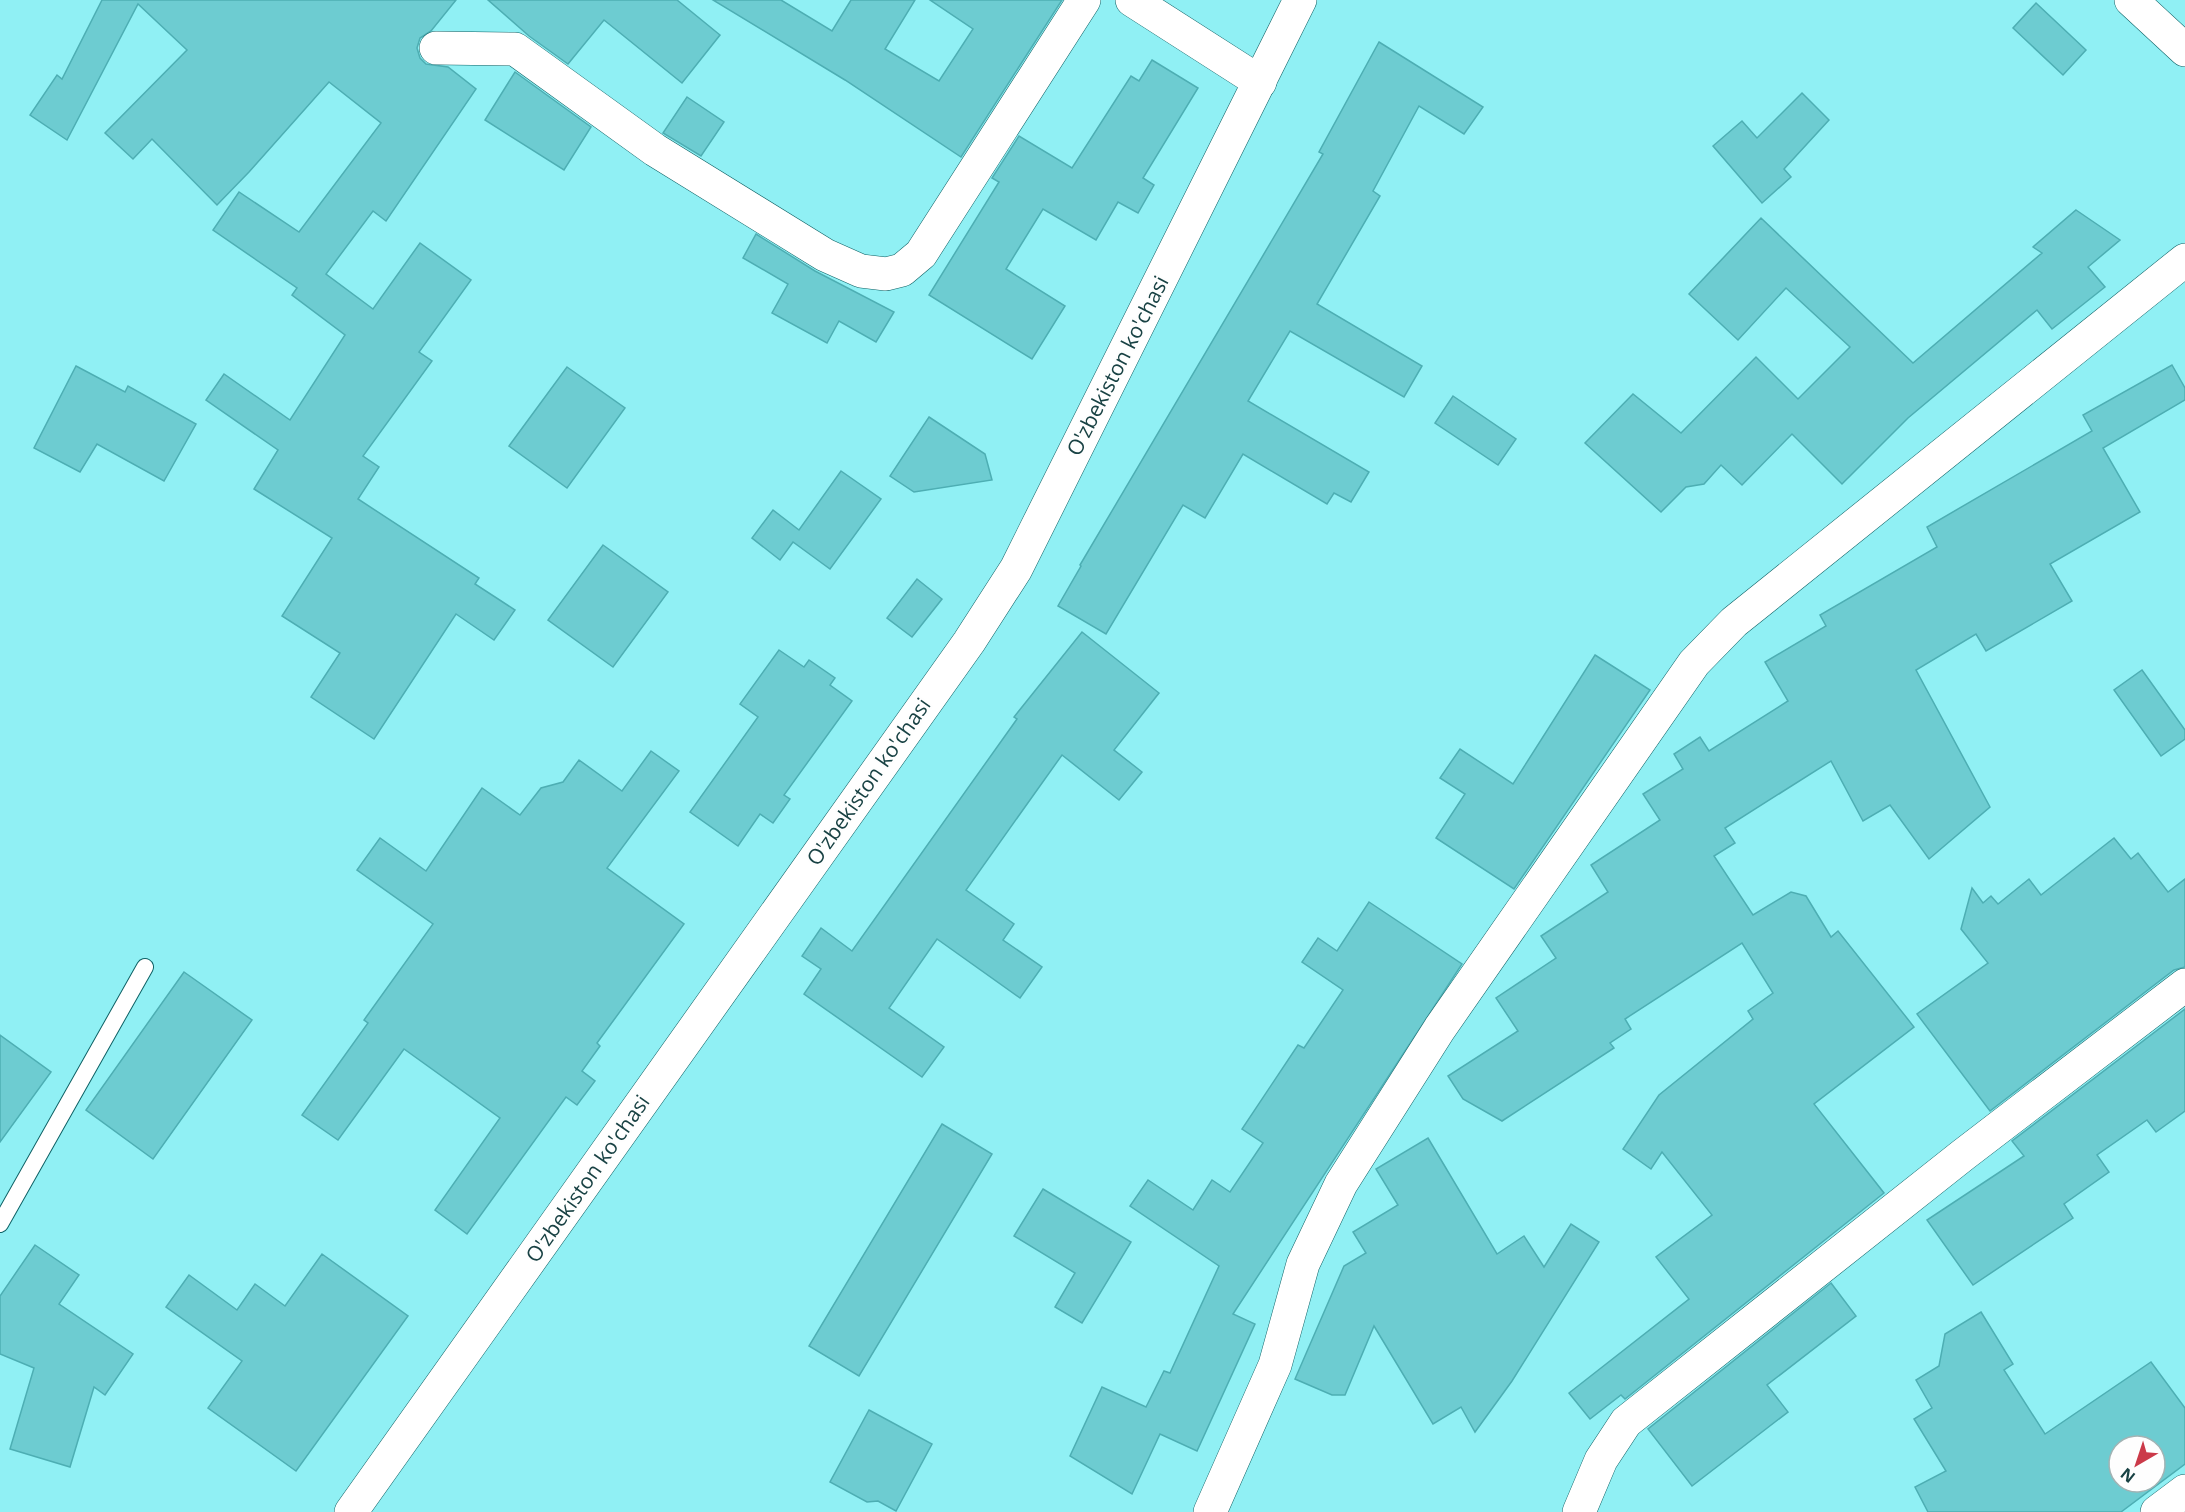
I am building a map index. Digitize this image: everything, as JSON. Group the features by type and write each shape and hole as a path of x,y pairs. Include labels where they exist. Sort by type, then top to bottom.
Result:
{"street":[{"path":"436,48 515,49 655,150 825,255 861,272 886,274 902,270 921,254 1084,0"},
{"path":"1132,0 1260,82"},
{"name":"O'zbekiston ko'chasi","path":"351,1512 948,672 1016,569 1300,0"},
{"path":"2131,0 2185,50"},
{"path":"1210,1512 1275,1365 1303,1264 1341,1184 1440,1028 1694,663 1734,622 2185,260"},
{"path":"1579,1512 1601,1460 1626,1422 1963,1155 2185,985"},
{"path":"2157,1512 2185,1491"}],"lane":[{"path":"0,1224 145,967"}],"building":[{"path":"102,0 456,0 431,31 420,38 417,48 420,58 426,64 448,67 476,89 386,221 373,211 326,274 373,309 420,243 471,280 419,352 432,361 363,456 379,467 358,499 479,578 475,584 515,610 494,640 456,614 374,739 311,697 340,653 282,616 332,538 254,489 278,450 206,400 224,374 290,420 345,335 292,295 297,288 213,230 239,192 299,232 381,123 329,82 217,205 152,139 133,159 105,133 187,50 138,4 67,140 30,115 57,75 62,79"},
{"path":"488,0 677,0 720,35 682,83 604,20 568,64 529,36"},
{"path":"713,0 781,0 832,31 851,0 915,0 885,49 939,81 973,29 930,0 1062,0 961,157 845,80"},
{"path":"2036,3 2086,50 2063,75 2013,28"},
{"path":"1379,42 1483,107 1464,134 1419,106 1373,191 1380,196 1317,304 1422,366 1404,397 1290,331 1248,401 1369,472 1351,502 1334,493 1327,504 1243,454 1205,518 1183,505 1106,634 1058,606 1323,154 1319,152"},
{"path":"1152,60 1198,88 1143,178 1154,185 1138,213 1118,202 1096,240 1043,209 1006,269 1065,306 1032,359 929,295 999,182 992,178 1019,136 1072,168 1131,76 1139,81"},
{"path":"515,72 591,127 564,170 485,120"},
{"path":"1802,93 1829,120 1784,169 1791,177 1762,203 1713,146 1742,121 1757,138"},
{"path":"687,97 724,122 701,156 663,133"},
{"path":"2076,210 2120,240 2088,267 2105,287 2052,329 2037,310 1908,418 1842,484 1792,434 1742,485 1721,465 1704,484 1686,487 1661,512 1585,443 1633,394 1681,433 1756,357 1798,399 1850,347 1786,288 1738,340 1689,294 1761,218 1913,363 2042,253 2033,247"},
{"path":"756,234 815,271 894,312 876,342 839,321 827,343 772,313 788,284 743,258"},
{"path":"2172,365 2185,388 2185,400 2103,448 2140,512 2050,564 2072,601 1986,651 1976,634 1916,670 1990,807 1929,859 1890,805 1863,821 1831,761 1725,828 1735,843 1714,856 1753,915 1791,892 1806,896 1831,937 1838,931 1914,1027 1814,1104 1884,1193 1625,1399 1621,1395 1590,1419 1569,1393 1689,1299 1656,1257 1712,1215 1662,1152 1651,1169 1623,1149 1659,1095 1753,1019 1748,1011 1773,993 1742,943 1625,1019 1631,1029 1610,1043 1614,1048 1502,1121 1463,1099 1448,1076 1518,1031 1496,998 1556,958 1541,936 1608,892 1591,865 1660,820 1643,794 1683,769 1674,754 1700,737 1709,751 1788,701 1765,662 1826,626 1820,615 1937,547 1927,527 2092,431 2083,415"},
{"path":"76,366 125,392 128,386 196,424 164,481 97,444 80,472 34,448"},
{"path":"567,367 625,408 567,488 509,446"},
{"path":"1453,396 1516,439 1498,465 1435,423"},
{"path":"929,417 985,454 992,480 914,492 890,476"},
{"path":"841,471 881,499 830,569 793,542 780,560 752,538 773,510 799,530"},
{"path":"603,545 668,592 613,667 548,620"},
{"path":"917,579 942,599 912,637 887,618"},
{"path":"1082,632 1159,693 1114,750 1142,772 1119,800 1062,755 966,890 1014,924 1003,940 1042,967 1020,998 937,939 889,1008 944,1047 922,1077 804,994 821,969 802,956 821,928 852,951 1017,719 1014,717"},
{"path":"779,650 804,667 809,660 835,678 830,685 852,701 784,795 790,799 773,823 760,814 738,846 690,812 758,717 740,704"},
{"path":"1595,655 1650,690 1514,889 1436,838 1465,794 1440,778 1460,749 1513,784"},
{"path":"2142,670 2185,730 2185,739 2161,756 2114,690"},
{"path":"651,751 679,771 607,868 684,924 597,1043 600,1046 582,1071 595,1081 577,1105 566,1097 467,1234 435,1210 500,1118 404,1049 338,1140 302,1115 368,1023 364,1020 433,924 357,870 380,838 426,871 482,788 520,815 541,788 563,782 579,760 622,791"},
{"path":"2114,838 2131,859 2138,853 2168,892 2185,879 2185,967 2174,970 1990,1111 1917,1014 1988,963 1961,929 1972,888 1983,903 1991,896 1998,904 2029,879 2041,895"},
{"path":"1369,902 1462,964 1233,1314 1255,1324 1197,1451 1160,1434 1132,1494 1070,1456 1102,1387 1146,1407 1164,1371 1170,1373 1219,1266 1130,1206 1148,1180 1193,1210 1212,1180 1230,1192 1263,1143 1242,1129 1298,1045 1304,1048 1343,990 1302,962 1318,938 1337,951"},
{"path":"184,972 252,1020 153,1159 86,1110"},
{"path":"2185,1009 2185,1111 2156,1132 2147,1120 2097,1155 2109,1172 2064,1204 2073,1218 1973,1285 1927,1220 2024,1156 2012,1141"},
{"path":"0,1035 51,1072 0,1142"},
{"path":"942,1124 992,1154 859,1376 809,1346"},
{"path":"1428,1138 1497,1254 1524,1236 1544,1267 1571,1224 1599,1242 1512,1381 1475,1432 1461,1407 1433,1424 1374,1326 1345,1395 1332,1395 1295,1379 1344,1266 1366,1253 1353,1232 1398,1205 1376,1169"},
{"path":"1043,1189 1131,1242 1082,1323 1055,1307 1075,1273 1014,1236"},
{"path":"35,1245 79,1275 59,1304 133,1354 105,1395 94,1387 70,1467 10,1449 34,1368 0,1354 0,1296"},
{"path":"322,1254 408,1316 296,1471 208,1408 242,1361 166,1307 189,1275 237,1310 255,1284 285,1306"},
{"path":"1831,1283 1856,1316 1767,1385 1788,1412 1692,1486 1648,1429"},
{"path":"1981,1312 2013,1364 2004,1370 2045,1434 2151,1362 2185,1408 2185,1464 2167,1478 2167,1434 2107,1434 2107,1494 2145,1494 2121,1512 1928,1512 1915,1487 1946,1471 1914,1419 1932,1408 1916,1380 1939,1366 1945,1334"},
{"path":"869,1410 932,1444 896,1511 878,1501 867,1502 830,1482"}]}
